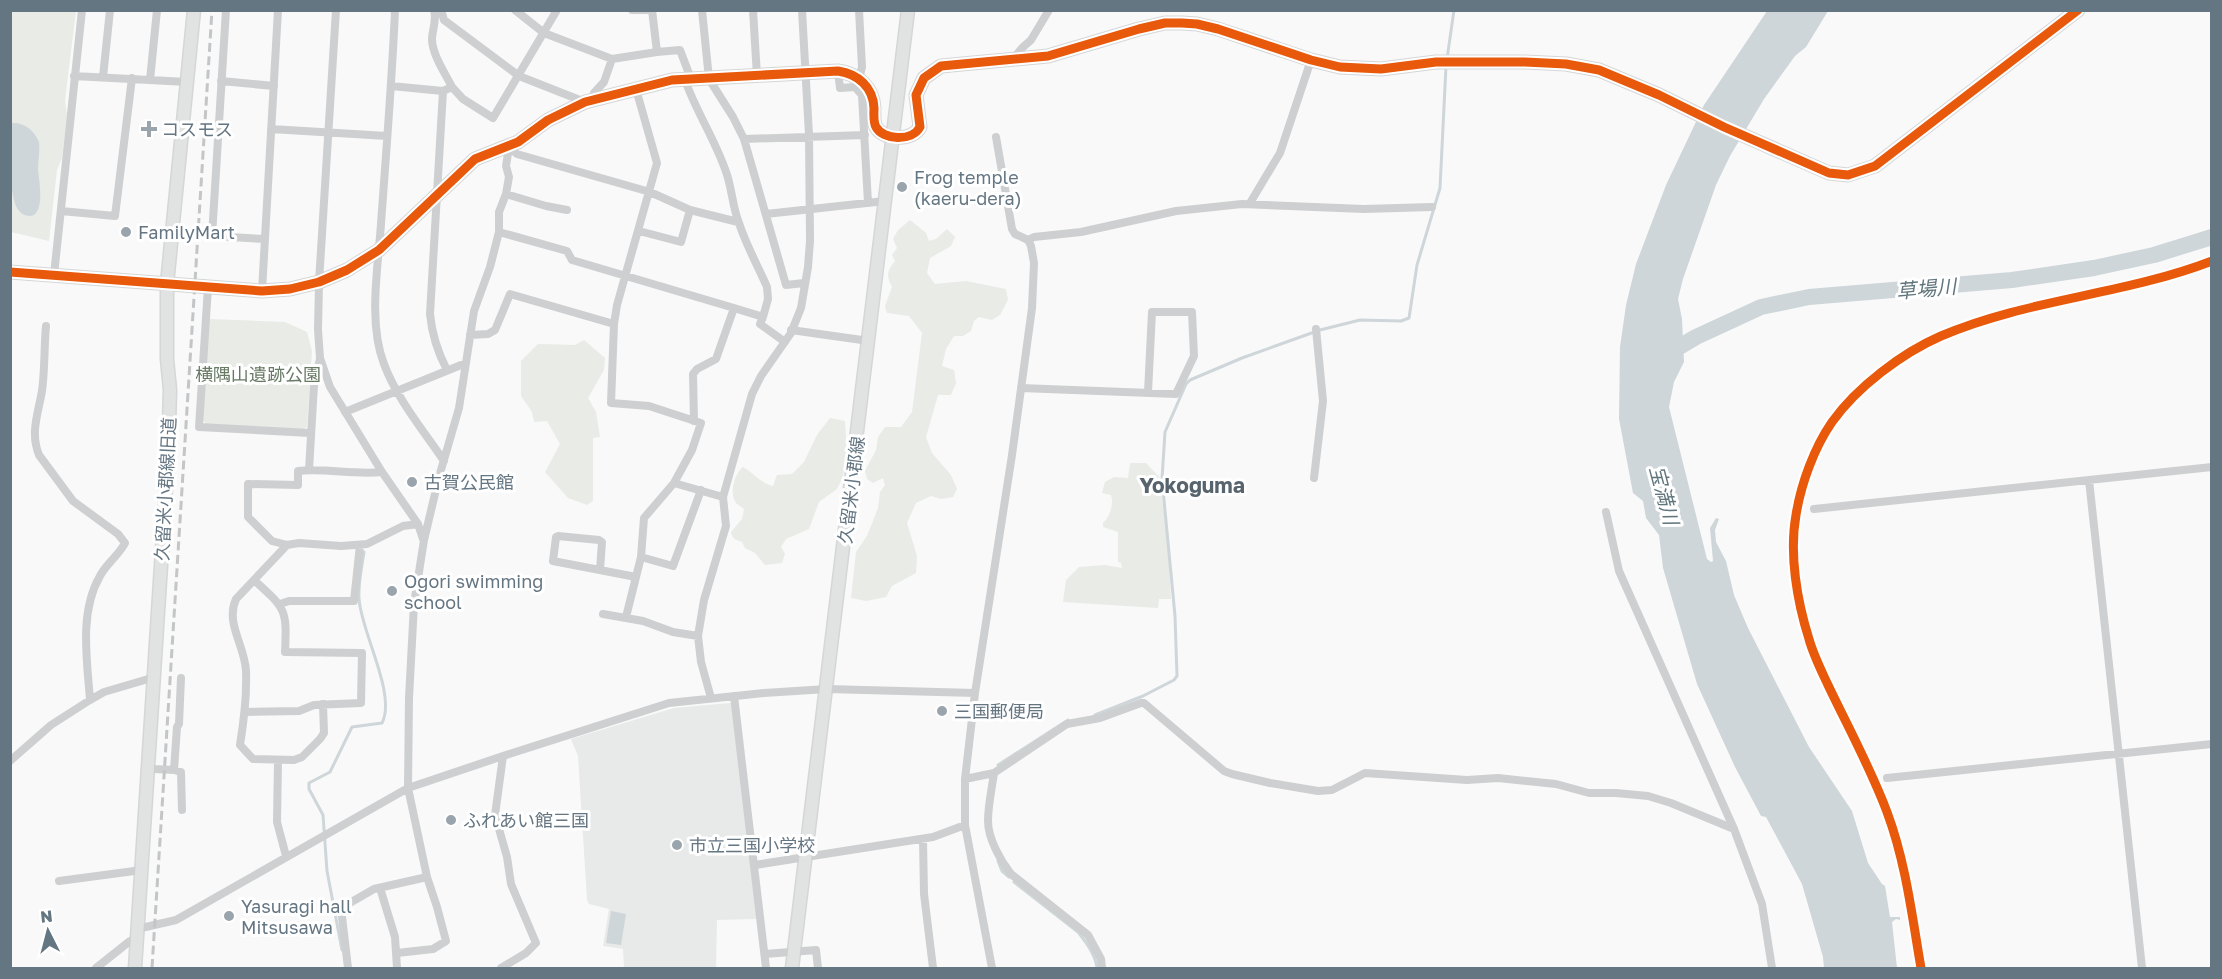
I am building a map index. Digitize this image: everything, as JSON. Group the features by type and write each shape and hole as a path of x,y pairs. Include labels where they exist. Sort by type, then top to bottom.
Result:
{"street":[{"path":"54,275 82,10"},
{"path":"103,77 110,10"},
{"path":"150,80 157,10"},
{"name":"久留米小郡線旧道","path":"135,969 169,428 167,284 194,10"},
{"path":"226,10 212,236 264,239"},
{"path":"262,291 278,10"},
{"path":"336,10 319,282 320,358 330,387 382,472 418,524 424,540"},
{"path":"395,10 379,250 377,341 384,364 397,391 444,460"},
{"path":"434,10 436,18 432,39 447,89 437,193 430,314 436,349 447,370"},
{"path":"441,10 444,20 519,76 589,101"},
{"path":"515,10 544,33 612,59 680,50 694,107 713,138 727,174 738,222 769,293 760,324 785,342"},
{"path":"391,86 447,89 493,118 557,10"},
{"path":"632,10 651,10 657,52"},
{"path":"702,10 710,79 744,139 786,285 804,283"},
{"path":"753,10 757,75"},
{"path":"711,698 701,662 698,636 704,600 726,526 723,497 752,394 760,376 785,342 801,308 808,267 809,135 802,10"},
{"path":"859,10 862,67 859,79"},
{"name":"久留米小郡線","path":"792,969 908,10"},
{"path":"1014,58 1031,40 1049,10"},
{"path":"10,272 262,291 290,289 319,282 347,270 379,250 475,159 509,147 548,120 589,101 672,80 838,71 849,73 859,79 872,96 876,127 893,136 907,138 918,132 920,127 916,95 924,78 941,66 952,63 1048,56 1139,29 1182,22 1218,29 1311,60 1358,69 1436,63 1525,62 1566,64 1599,70 1829,173 1848,175 1875,166 2078,10"},
{"path":"589,101 604,82 612,59"},
{"path":"1250,203 1280,153 1311,60"},
{"path":"838,71 840,88 855,87 862,95 868,203"},
{"path":"74,76 187,82"},
{"path":"61,211 115,216 132,78"},
{"path":"221,81 274,86"},
{"path":"626,617 641,557 644,518 674,483 692,450 701,423 649,406 611,403 614,324 657,163 636,89"},
{"path":"271,129 387,136"},
{"path":"744,139 809,135 865,135"},
{"path":"992,969 965,825 965,779 975,693 1032,308 1034,275 1031,246 1028,240 1015,234 1012,229 996,136"},
{"path":"509,147 517,154 650,192 690,210 738,222"},
{"path":"397,953 433,949 446,941 427,877 408,788 409,698 414,604 424,540 459,408 474,311 490,267 499,232 499,212 506,194 508,177 506,166 509,147"},
{"path":"506,194 567,210"},
{"path":"766,214 885,201"},
{"path":"1028,240 1034,237 1080,232 1176,211 1250,203 1353,209 1432,207"},
{"path":"639,231 681,242 690,210"},
{"path":"499,232 567,251 572,260 763,317"},
{"path":"1921,969 1898,844 1886,809 1809,639 1800,602 1794,525 1800,493 1810,468 1832,422 1848,403 1884,370 1940,336 1975,323 2099,293 2211,261"},
{"path":"208,287 199,427 310,433"},
{"path":"470,335 488,334 495,330 510,294 614,324"},
{"path":"694,421 693,374 697,369 716,358 734,309"},
{"path":"1021,388 1176,394 1194,356 1192,312 1152,312 1148,392"},
{"path":"46,326 42,391 34,439 36,448 73,501 118,534 125,543 99,577 90,603 86,643 90,700"},
{"path":"1314,478 1323,401 1316,329"},
{"path":"791,330 869,341"},
{"path":"309,470 314,385 320,358"},
{"path":"345,412 466,363"},
{"path":"1814,509 2211,467"},
{"path":"382,472 365,474 309,470 298,471 298,485 248,484 248,517 272,541 287,545 299,543 321,546 360,545 376,541 404,526 418,524"},
{"path":"2089,480 2142,969"},
{"path":"674,483 723,497"},
{"path":"641,557 673,566 701,490"},
{"path":"1606,512 1619,571 1734,829 1762,904 1772,969"},
{"path":"600,570 602,542 555,537 553,561 636,577"},
{"path":"287,545 236,599 231,609 246,669 246,712 240,745 253,759 294,760 302,757 324,733 323,704"},
{"path":"280,604 289,601 354,601 360,545"},
{"path":"246,712 299,711 314,705 361,703 362,653 285,652 287,623 280,604 254,580"},
{"path":"603,614 626,617 673,632 698,636"},
{"path":"10,761 51,725 90,700 104,692 154,677"},
{"path":"174,770 181,678"},
{"path":"96,969 137,934 176,920 408,788 503,756 669,704 711,698 826,689 975,693"},
{"path":"734,696 766,969"},
{"path":"965,779 994,772 1067,724 1100,718 1144,703 1224,771 1270,783 1318,791 1332,790 1365,773 1467,780 1498,778 1556,784 1589,793 1648,795 1671,802 1734,829"},
{"path":"1887,778 2211,744"},
{"path":"501,969 526,953 536,943 511,884 507,857 495,815 503,756"},
{"path":"278,760 277,822 286,856"},
{"path":"148,766 154,769 181,772 182,810"},
{"path":"994,772 988,820 989,831 1004,866 1088,935 1101,959 1102,969"},
{"path":"755,865 806,859 933,837 965,825"},
{"path":"922,839 924,894 933,969"},
{"path":"58,881 142,870"},
{"path":"348,969 341,908 374,889 427,877"},
{"path":"380,888 395,937 397,969"},
{"path":"765,954 816,950 818,969"}],"shaded area":[{"path":"732,704 758,919 717,920 716,968 624,968 623,949 603,946 609,909 589,904 587,900 578,756 571,739 674,708"}],"green space":[{"path":"11,11 76,11 65,101 67,115 62,158 57,170 49,241 11,232"},
{"path":"910,220 926,233 929,241 936,239 947,229 955,237 951,246 930,258 927,273 935,284 966,281 1006,289 1008,300 1000,315 992,320 979,317 974,321 971,331 963,336 954,336 946,349 942,366 954,370 956,383 951,395 938,395 926,437 932,453 951,475 957,489 953,497 941,499 931,496 916,503 907,523 917,556 916,573 892,586 886,597 866,601 851,598 856,552 867,536 878,508 880,492 885,485 883,478 873,483 867,479 865,471 876,450 878,437 885,427 901,427 912,412 922,333 909,316 887,313 885,306 892,287 888,277 895,261 892,255 897,248 893,239 898,230"},
{"name":"横隅山遺跡公園","path":"209,319 285,322 307,332 312,351 307,427 302,430 206,424 203,420"},
{"path":"584,340 605,358 604,370 588,398 596,412 600,437 593,438 593,501 587,505 568,498 545,472 560,444 547,421 534,422 532,412 521,396 521,361 538,344 575,345"},
{"path":"830,418 845,421 847,459 842,479 837,489 819,502 809,529 786,539 781,547 785,554 782,563 765,565 755,553 735,539 731,532 742,519 744,509 734,499 735,479 743,467 761,481 773,486 777,475 792,474 804,462 817,435"},
{"path":"1130,463 1146,463 1161,479 1171,599 1159,599 1158,608 1063,602 1066,580 1079,567 1105,565 1122,568 1121,563 1118,562 1118,532 1103,527 1111,510 1111,495 1102,493 1105,482 1114,477 1128,478"}],"water":[{"name":"宝満川","path":"1767,11 1828,11 1806,47 1795,56 1764,99 1730,156 1716,185 1678,299 1682,319 1684,362 1674,382 1669,407 1707,559 1713,561 1710,528 1716,518 1719,519 1715,530 1716,542 1726,561 1734,595 1748,628 1809,747 1852,811 1868,863 1885,886 1890,917 1900,917 1900,920 1896,919 1892,922 1897,968 1824,968 1823,957 1802,884 1766,817 1761,816 1735,767 1697,684 1663,568 1659,535 1646,518 1643,501 1633,493 1619,419 1620,347 1626,305 1636,264 1666,185 1704,105"},
{"path":"11,123 28,128 39,142 40,199 39,207 32,216 22,214 13,198 10,166"},
{"path":"611,911 626,914 621,945 606,943"}],"waterway":[{"path":"1447,59 1454,10"},
{"path":"1095,715 1143,696 1174,680 1177,676 1175,616 1162,479 1165,432 1186,384 1190,380 1242,358 1320,330 1360,320 1401,321 1409,318 1417,265 1440,188 1446,66"},
{"name":"草場川","path":"1664,356 1696,337 1761,307 1809,297 2012,280 2094,268 2154,255 2212,237"},
{"path":"342,950 327,871 323,815 309,789 309,783 330,772 352,727 382,723 385,711 382,679 365,627 359,598 364,552"},
{"path":"998,765 1068,720"},
{"path":"998,861 1002,871 1009,877"},
{"path":"1014,882 1078,932 1095,959 1097,968"}],"railway":[{"path":"152,968 212,10"}],"cycle path":[{"path":"10,272 262,291 290,289 319,282 347,270 379,250 475,159 518,142 548,120 585,102 672,80 838,71 852,75 863,83 871,94 875,125 885,135 898,138 911,135 920,127 916,95 924,78 941,66 1048,56 1165,23 1197,24 1218,29 1311,60 1340,67 1381,69 1436,62 1525,62 1566,64 1599,70 1829,173 1848,175 1875,166 2078,10"},
{"path":"1921,968 1908,890 1894,831 1874,780 1815,656 1801,609 1795,577 1793,545 1796,515 1809,467 1825,432 1854,396 1881,372 1926,343 2007,313 2145,282 2212,261"}],"place":[{"name":"コスモス","path":"149,129"},
{"name":"Frog temple (kaeru-dera)","path":"902,187"},
{"name":"FamilyMart","path":"126,232"},
{"name":"古賀公民館","path":"412,482"},
{"name":"Ogori swimming school","path":"392,591"},
{"name":"三国郵便局","path":"942,711"},
{"name":"ふれあい館三国","path":"451,820"},
{"name":"市立三国小学校","path":"677,845"},
{"name":"Yasuragi hall Mitsusawa","path":"229,916"}],"district":[{"name":"Yokoguma","path":"1192,485"}]}
